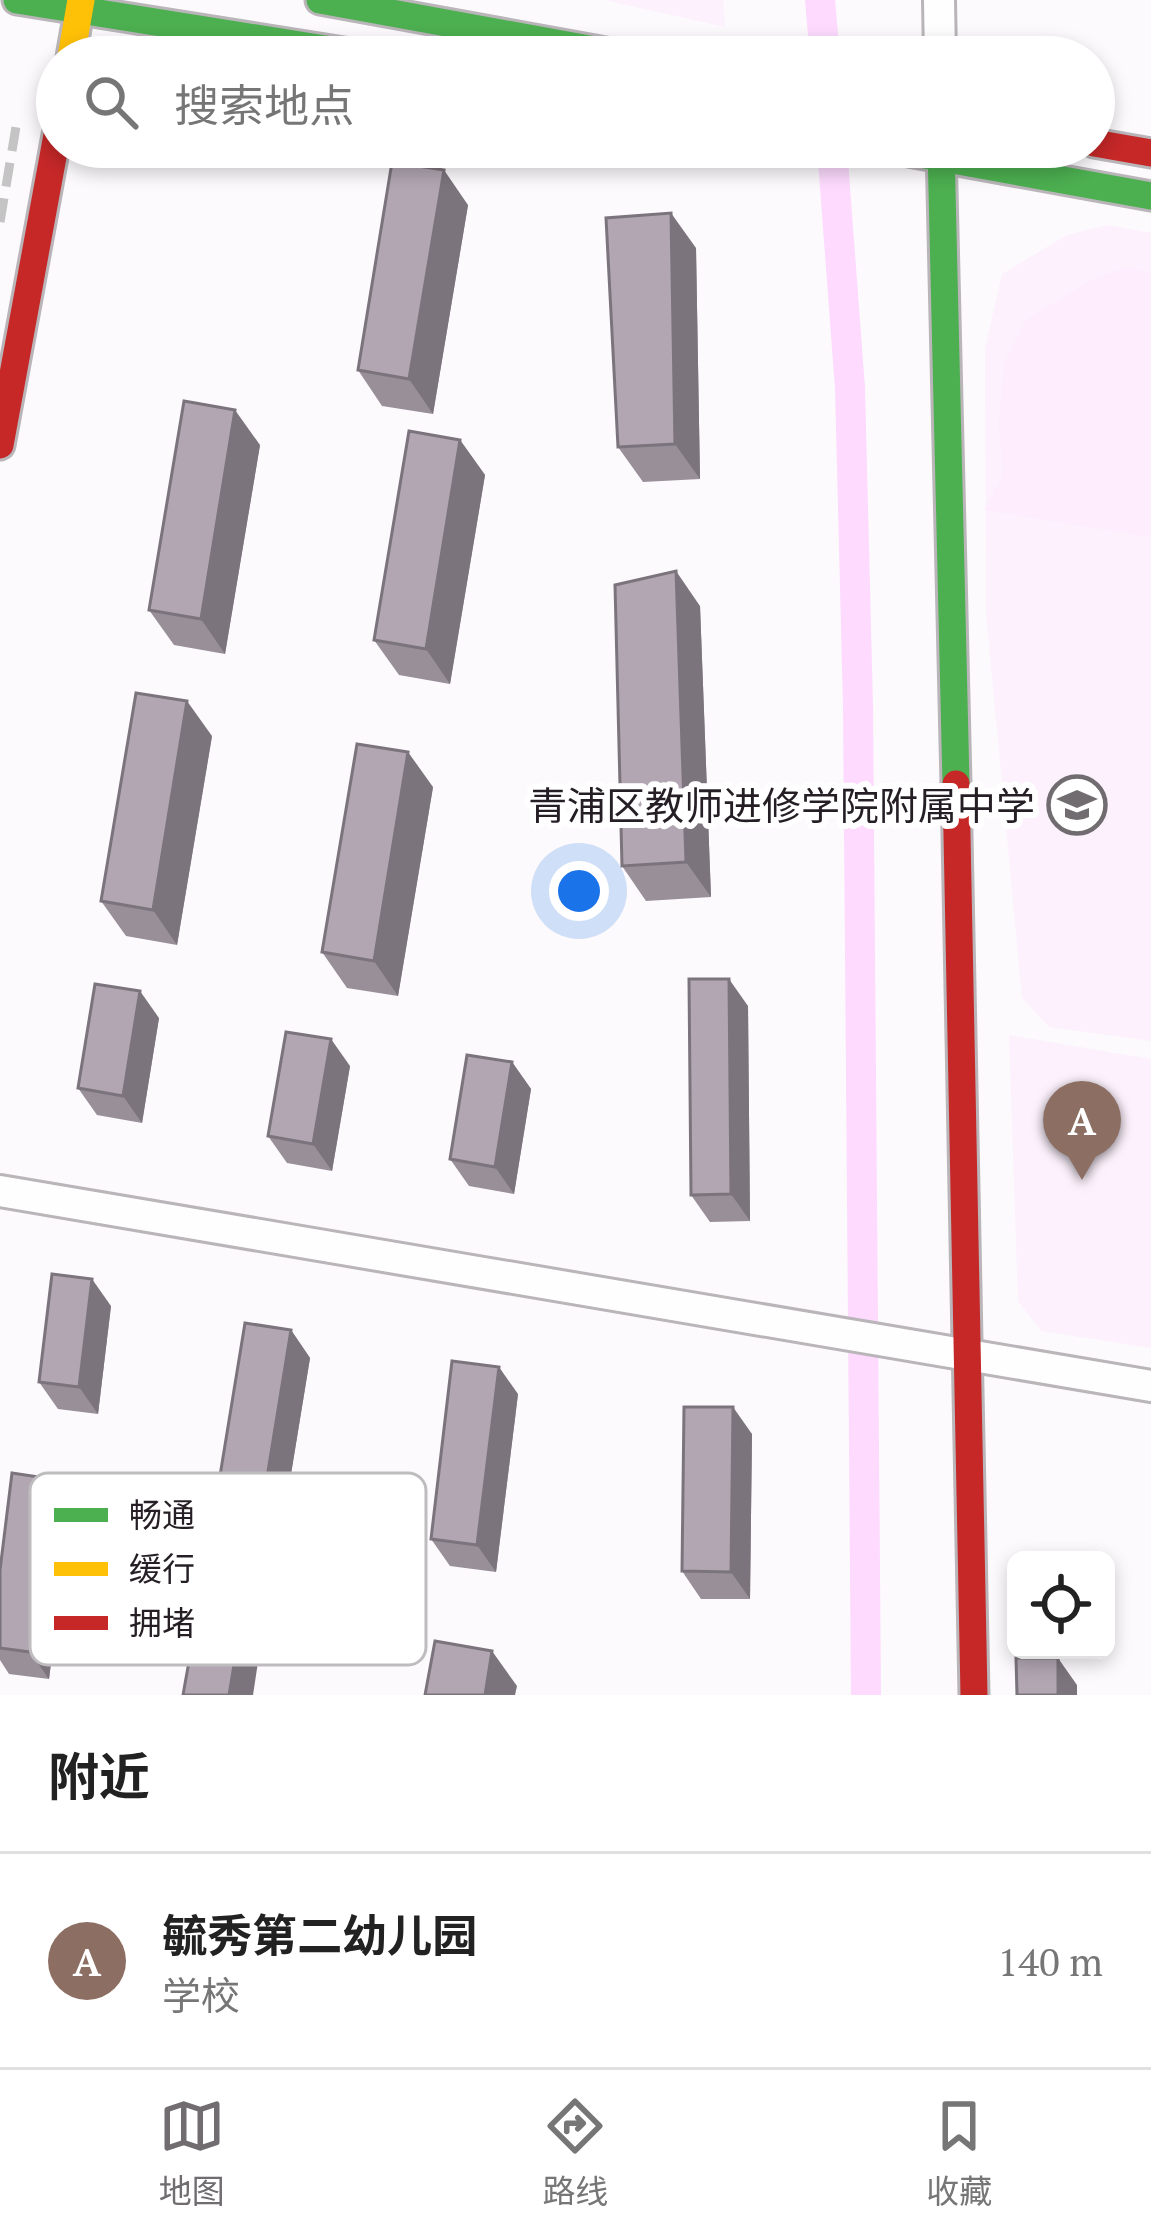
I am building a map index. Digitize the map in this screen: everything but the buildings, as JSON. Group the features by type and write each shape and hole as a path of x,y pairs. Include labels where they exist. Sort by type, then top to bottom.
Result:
{"street":[{"path":"17,0 81,4 259,36"},
{"path":"320,0 518,36"},
{"path":"939,0 940,36"},
{"path":"75,36 81,4"},
{"path":"1115,147 1151,153"},
{"path":"0,445 51,168"},
{"path":"941,168 974,1695"},
{"path":"1014,168 1151,196"},
{"path":"0,1191 1151,1386"}],"shaded area":[{"path":"604,0 723,0 725,27"},
{"name":"青浦区教师进修学院附属中学","path":"1108,225 1151,233 1151,1041 1049,1027 1022,998 986,612 985,349 1002,274 1067,235"},
{"path":"1125,267 1151,272 1151,537 984,510 1003,476 999,424 1004,363 1025,321 1084,284"},
{"path":"1009,1035 1151,1059 1151,1348 1041,1331 1018,1301"}],"waterway":[{"path":"820,0 823,36"},
{"path":"834,168 850,388 858,706 866,1695"}],"railway":[{"path":"0,222 17,121"}],"traffic: fast":[{"path":"17,0 243,36"},
{"path":"320,0 518,36"},
{"path":"941,168 956,784"},
{"path":"997,168 1151,196"}],"traffic: slow":[{"path":"75,36 81,0"}],"traffic: jam":[{"path":"1115,147 1151,153"},
{"path":"0,445 51,168"},
{"path":"956,784 974,1695"}],"place":[{"name":"青浦区教师进修学院附属中学","path":"1077,805"},
{"name":"毓秀第二幼儿园","path":"1082,1180"}]}
